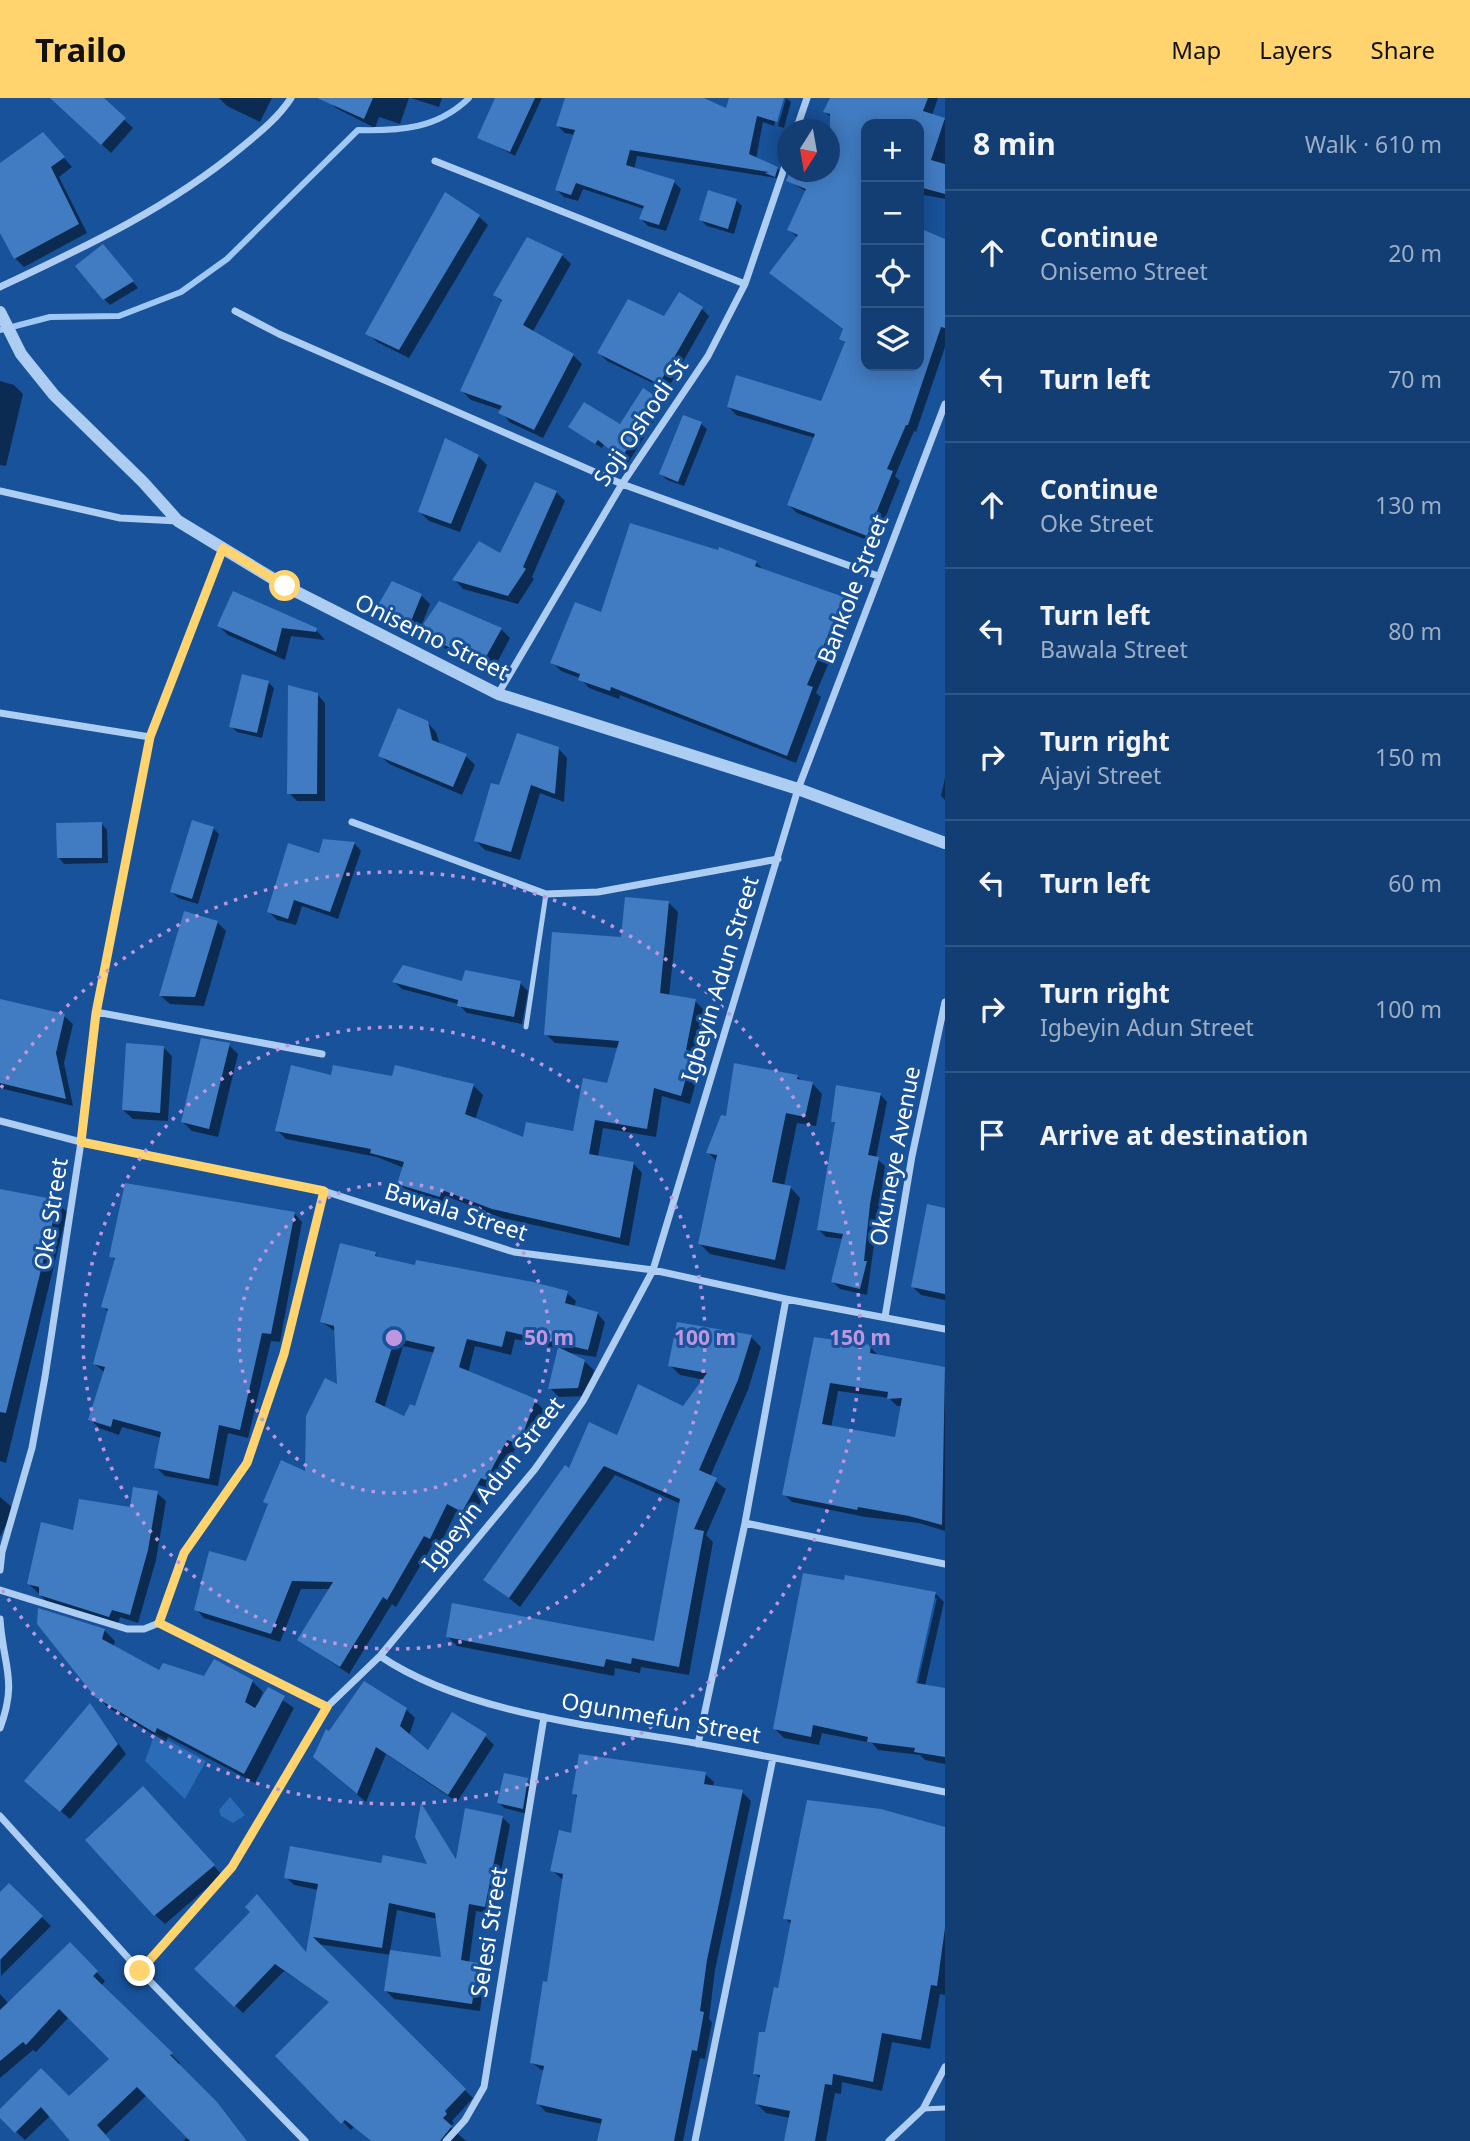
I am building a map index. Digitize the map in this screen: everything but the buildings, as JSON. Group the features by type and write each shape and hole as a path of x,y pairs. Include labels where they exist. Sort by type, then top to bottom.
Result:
{"street":[{"path":"0,287 111,234 205,178 281,114 291,98"},
{"path":"800,119 807,98"},
{"path":"435,161 745,284"},
{"name":"Soji Oshodi St","path":"498,694 622,484 708,356 745,284 780,182"},
{"path":"235,311 279,334 622,484 878,576"},
{"name":"Onisemo Street","path":"3,317 21,354 54,395 143,482 178,521 285,586 498,694 798,789 945,843"},
{"name":"Bankole Street","path":"798,789 945,404"},
{"path":"0,491 120,518 178,521"},
{"name":"Oke Street","path":"0,1570 2,1552 32,1448 81,1142 96,1013 150,737 223,548"},
{"path":"0,713 150,737"},
{"name":"Igbeyin Adun Street","path":"140,1971 232,1867 327,1707 380,1656 535,1469 575,1412 653,1270 798,789"},
{"path":"352,822 546,894 598,892 778,859"},
{"name":"Okuneye Avenue","path":"885,1317 912,1156 945,1002"},
{"path":"96,1013 322,1054"},
{"name":"Bawala Street","path":"0,1121 81,1142 324,1191 514,1252 653,1270 945,1329"},
{"path":"159,1623 184,1553 247,1463 284,1354 324,1191"},
{"path":"698,1744 745,1523 786,1299"},
{"path":"745,1523 945,1564"},
{"path":"0,1590 127,1629 144,1629 159,1623 327,1707"},
{"path":"0,1619 1,1647 11,1679 10,1701 0,1728"},
{"name":"Ogunmefun Street","path":"380,1656 403,1671 457,1692 544,1717 945,1792"},
{"name":"Selesi Street","path":"446,2141 465,2120 484,2087 544,1717"},
{"path":"695,2141 773,1758"},
{"path":"0,1816 140,1971 305,2141"},
{"path":"889,2141 923,2109 945,2067"}],"lane":[{"path":"526,1027 546,894"},
{"path":"923,2109 945,2108"}],"shaded area":[{"path":"155,1733 206,1761 185,1799 145,1761"},
{"path":"230,1797 245,1815 233,1823 221,1816 219,1810"}],"waterway":[{"path":"0,330 50,317 119,316 181,292 227,259 358,130 389,130 431,122 469,98"}],"route":[{"path":"140,1971 232,1867 327,1707 159,1623 184,1553 247,1463 284,1354 324,1191 81,1142 96,1013 124,858 150,737 223,548 285,586"}]}
